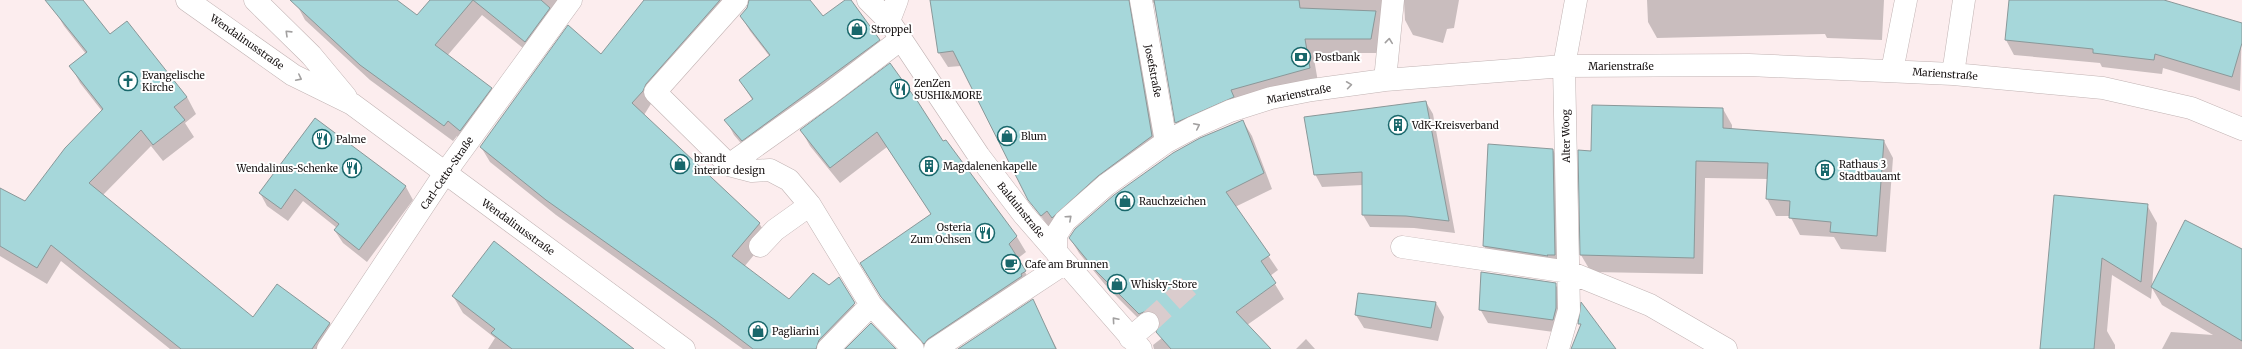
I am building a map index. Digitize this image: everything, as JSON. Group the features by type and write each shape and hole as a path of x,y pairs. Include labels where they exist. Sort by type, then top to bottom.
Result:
{"street":[{"name":"Wendalinusstraße","path":"187,0 293,75 352,104 684,349"},
{"name":"Wendalinusstraße","path":"255,0 311,55 352,104"},
{"name":"Carl-Cetto-Straße","path":"328,349 445,173 571,0"},
{"path":"737,0 655,92 729,165 752,171 770,170 789,180 810,205 871,305 913,349"},
{"name":"Balduinstraße","path":"868,0 889,21 900,40 979,156 1024,215 1136,344"},
{"path":"889,21 897,0"},
{"name":"Josefstraße","path":"1140,0 1166,142"},
{"path":"1385,80 1394,0"},
{"name":"Alter Woog","path":"1558,349 1569,310 1564,66 1576,0"},
{"path":"1892,71 1906,0"},
{"path":"1953,74 1964,0"},
{"path":"729,165 829,94 900,40"},
{"name":"Marienstraße","path":"1061,258 1056,235 1064,221 1106,185 1166,142 1230,111 1271,98 1312,90 1385,80 1564,66 1749,65 1953,74 2103,88 2192,108 2242,129"},
{"path":"760,246 775,230 810,205"},
{"path":"1402,247 1569,272 1650,305 1726,349"},
{"path":"935,349 1061,258"},
{"path":"828,349 871,305"},
{"path":"1136,344 1148,323"}],"building":[{"path":"45,0 83,0 110,34 127,21 187,97 174,107 185,120 153,145 141,130 89,183 253,317 277,284 330,323 312,349 181,349 51,245 37,268 0,246 0,188 25,201 65,148 103,109 69,66 87,52"},
{"path":"290,0 397,0 417,15 430,0 473,0 435,45 492,88 460,131 448,121 444,126 360,65"},
{"path":"473,0 541,0 550,8 525,42"},
{"path":"644,0 720,0 646,84 643,91 632,103 760,223 732,256 789,299 813,273 829,285 839,277 855,303 819,340 816,349 753,349 715,320 546,200 480,147 568,25 601,54"},
{"path":"749,0 810,0 823,16 845,0 851,0 880,40 742,141 724,120 753,99 739,80 770,55 740,16 747,8"},
{"path":"930,0 1129,0 1152,136 1098,176 1052,218 1047,211 1041,216 1028,200 953,51 938,53"},
{"path":"1154,0 1299,0 1300,8 1376,11 1371,39 1305,39 1310,68 1231,90 1234,97 1175,123"},
{"path":"2009,0 2164,0 2242,23 2242,43 2232,77 2155,54 2154,60 2093,53 2093,49 2005,40"},
{"path":"890,63 918,102 943,141 946,140 1017,236 1009,244 1026,271 1021,274 1022,276 928,339 924,344 881,297 860,263 931,214 877,132 830,168 800,130"},
{"path":"1426,101 1449,221 1406,216 1362,215 1362,172 1314,175 1304,117"},
{"path":"1592,105 1723,108 1723,128 1884,140 1877,236 1830,232 1831,222 1789,218 1790,201 1766,199 1768,163 1696,161 1694,258 1580,255 1578,150 1591,151"},
{"path":"315,118 406,186 359,250 334,230 339,224 295,189 281,209 259,193"},
{"path":"1243,120 1264,173 1226,192 1270,255 1261,261 1276,283 1236,312 1271,349 1171,349 1156,332 1160,321 1157,315 1146,311 1139,314 1097,272 1069,238 1075,229 1114,195 1173,153 1200,138"},
{"path":"1488,144 1553,149 1555,255 1547,255 1548,256 1483,246"},
{"path":"2054,195 2148,204 2141,282 2102,258 2094,349 2040,349"},
{"path":"2185,220 2242,249 2242,341 2151,287"},
{"path":"494,241 634,349 512,349 491,333 495,329 452,296"},
{"path":"1481,272 1556,283 1556,308 1553,320 1479,310"},
{"path":"1358,293 1436,302 1431,328 1355,315"},
{"path":"1033,299 1056,349 958,349"},
{"path":"1581,302 1616,349 1571,349 1581,324 1578,324"},
{"path":"871,323 896,349 845,349"}],"tunnel":[{"path":"1148,323 1191,284"}],"place":[{"name":"Stroppel","path":"857,29"},
{"name":"Postbank","path":"1301,57"},
{"name":"Evangelische Kirche","path":"128,81"},
{"name":"ZenZen SUSHI&MORE","path":"900,89"},
{"name":"VdK-Kreisverband","path":"1398,125"},
{"name":"Blum","path":"1007,136"},
{"name":"Palme","path":"322,139"},
{"name":"brandt interior design","path":"680,164"},
{"name":"Magdalenenkapelle","path":"929,166"},
{"name":"Wendalinus-Schenke","path":"352,168"},
{"name":"Rathaus 3 Stadtbauamt","path":"1825,170"},
{"name":"Rauchzeichen","path":"1125,201"},
{"name":"Osteria Zum Ochsen","path":"985,233"},
{"name":"Cafe am Brunnen","path":"1011,264"},
{"name":"Whisky-Store","path":"1117,284"},
{"name":"Pagliarini","path":"758,331"}]}
